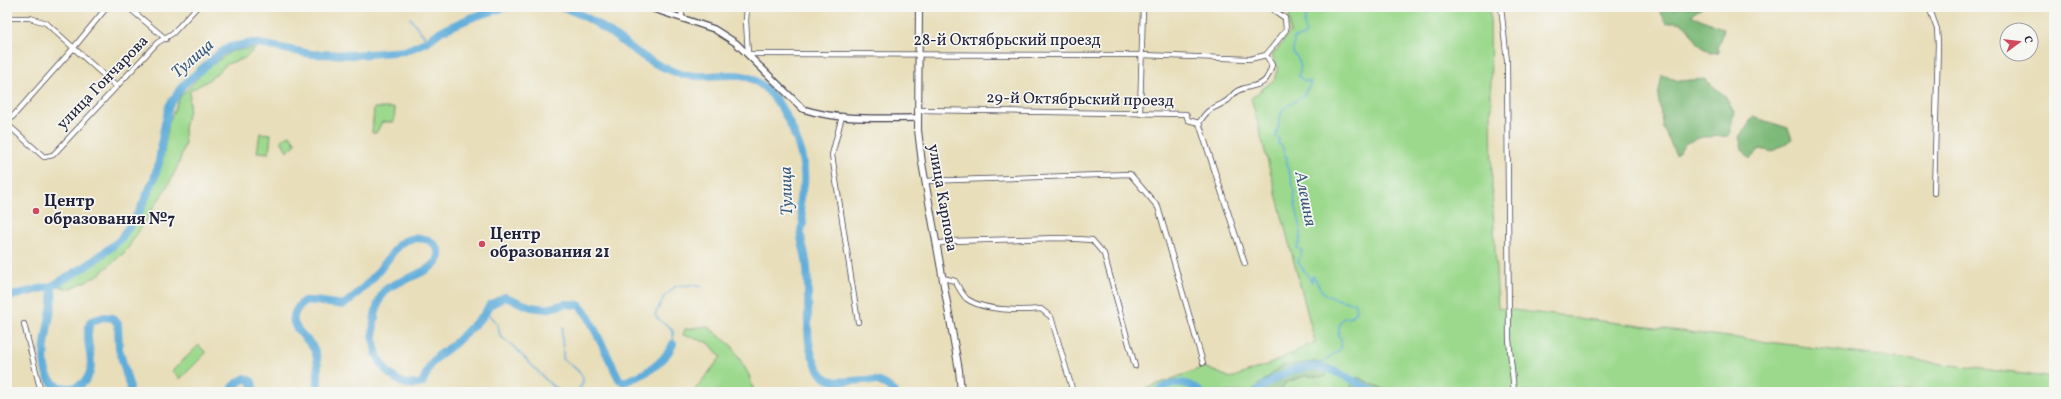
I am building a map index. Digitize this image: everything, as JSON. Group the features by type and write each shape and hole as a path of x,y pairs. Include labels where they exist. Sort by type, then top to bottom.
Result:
{"main road":[{"name":"улица Карпова","path":"919,7 917,110 925,181 959,370 961,392"}],"street":[{"path":"7,123 71,51 107,7"},
{"path":"128,7 166,39"},
{"name":"улица Гончарова","path":"7,123 44,157 53,155 157,43 166,39 197,7"},
{"path":"648,7 714,29 736,43 803,108 815,113 842,116 918,118"},
{"path":"681,7 682,18"},
{"path":"747,7 746,21 748,54"},
{"path":"1140,114 1143,7"},
{"path":"1245,264 1199,123 1206,112 1228,100 1237,91 1260,85 1269,76 1272,65 1266,55 1286,30 1285,18 1269,7"},
{"path":"1501,7 1507,61 1509,339 1514,392"},
{"path":"1929,7 1937,29 1938,44 1934,193"},
{"path":"7,18 40,20 73,47 117,87"},
{"name":"28-й Октябрьский проезд","path":"748,54 1142,55 1250,58 1266,55"},
{"name":"29-й Октябрьский проезд","path":"917,110 1186,114 1188,120 1199,123"},
{"path":"842,116 832,155 858,322"},
{"path":"925,181 1130,174 1158,207 1203,363"},
{"path":"937,244 951,241 1061,238 1092,240 1104,254 1135,366"},
{"path":"943,278 955,281 967,299 982,305 1004,309 1041,309 1051,317 1073,392"},
{"path":"24,324 41,392"}],"green space":[{"path":"1289,7 1490,7 1492,188 1498,308 2054,378 2054,392 1390,392 1357,378 1349,389 1352,392 1331,392 1322,387 1314,392 1281,392 1285,383 1305,376 1325,377 1283,365 1250,392 1137,392 1204,367 1231,378 1272,363 1315,342 1251,98 1274,80 1278,67 1272,56 1290,32"},
{"path":"1659,7 1670,7 1674,11 1676,7 1703,7 1691,15 1724,29 1717,48 1719,52 1711,53 1702,47 1683,24 1679,22 1667,23 1659,10"},
{"path":"256,48 245,58 227,64 209,80 190,91 189,110 184,128 185,143 179,163 170,182 126,251 97,276 70,289 58,286 104,257 122,242 144,207 162,163 169,122 180,97 206,69 232,51"},
{"path":"1662,75 1679,81 1705,79 1725,96 1734,112 1729,136 1702,137 1686,143 1676,155 1663,128 1658,97"},
{"path":"374,108 395,108 394,122 382,122 376,133 372,133"},
{"path":"1753,117 1788,128 1792,139 1773,152 1760,149 1750,159 1742,149 1739,137"},
{"path":"260,133 271,134 269,153 257,152"},
{"path":"290,135 296,144 287,151 281,140"},
{"path":"707,326 732,346 749,375 754,392 693,392 721,357 709,343 683,335 685,329"},
{"path":"199,345 206,353 180,379 172,371"},
{"path":"1315,362 1331,366 1325,377 1305,376 1285,383 1281,392 1250,392 1283,365"},
{"path":"1357,377 1390,392 1352,392 1349,389"}],"waterway":[{"name":"Тулица","path":"7,297 52,286 88,265 119,241 139,212 154,179 159,162 169,106 183,85 220,53 230,47 254,43 311,54 356,55 405,51 428,41 441,31 473,17 507,7"},
{"name":"Тулица","path":"560,7 590,20 604,28 642,56 673,71 694,76 740,75 754,80 765,88 774,98 791,126 802,156 804,184 800,195 800,208 803,223 801,234 807,270 808,333 814,360 818,369 825,377 833,381 875,381 885,384 894,392"},
{"name":"Алешня","path":"1304,7 1307,11 1304,23 1306,33 1302,37 1294,38 1293,53 1300,64 1300,73 1298,76 1304,81 1311,83 1303,96 1282,110 1276,137 1279,139 1278,144 1282,146 1285,156 1287,157 1287,167 1293,184 1295,203 1301,231 1300,242 1297,248 1302,250 1298,262 1312,282 1312,276 1314,277 1322,291 1333,298 1351,303 1354,302 1356,309 1355,313 1350,318 1345,317 1340,322 1338,336 1341,338 1340,350 1317,366"},
{"name":"Алешня","path":"1317,7 1319,11 1325,12 1331,7"},
{"path":"410,18 428,41"},
{"path":"316,392 318,377 316,353 296,327 294,316 297,309 304,301 343,305 371,280 401,243 419,238 428,240 435,245 439,254 436,262 419,274 387,288 382,294 375,315 375,348 379,358 384,368 392,376 403,383 422,383 431,364 438,356 453,345 483,316 490,305 505,297 531,307 547,309 565,304 579,305 588,316 619,379 624,382 639,376 652,368 664,358 673,344"},
{"path":"673,344 673,332 671,328 655,315 664,297 676,286 692,285 702,287"},
{"path":"52,286 52,302 44,354 45,367 49,378 56,385 68,388 73,388 82,384 90,373 91,358 88,343 88,328 91,321 104,317 113,318 118,324 119,349 130,388"},
{"path":"486,312 498,325 500,336 513,346 551,385 564,392"},
{"path":"563,327 563,359 577,369 583,377 581,387 576,392"},
{"name":"Алешня","path":"1257,392 1281,376 1309,367 1328,369 1375,392"},
{"path":"232,392 233,386 245,378 252,382 254,392"},
{"name":"Тулица","path":"1158,392 1168,385 1179,383 1189,385 1200,392"}],"place":[{"name":"Центр образования №7","path":"36,211"},
{"name":"Центр образования 21","path":"482,244"}]}
